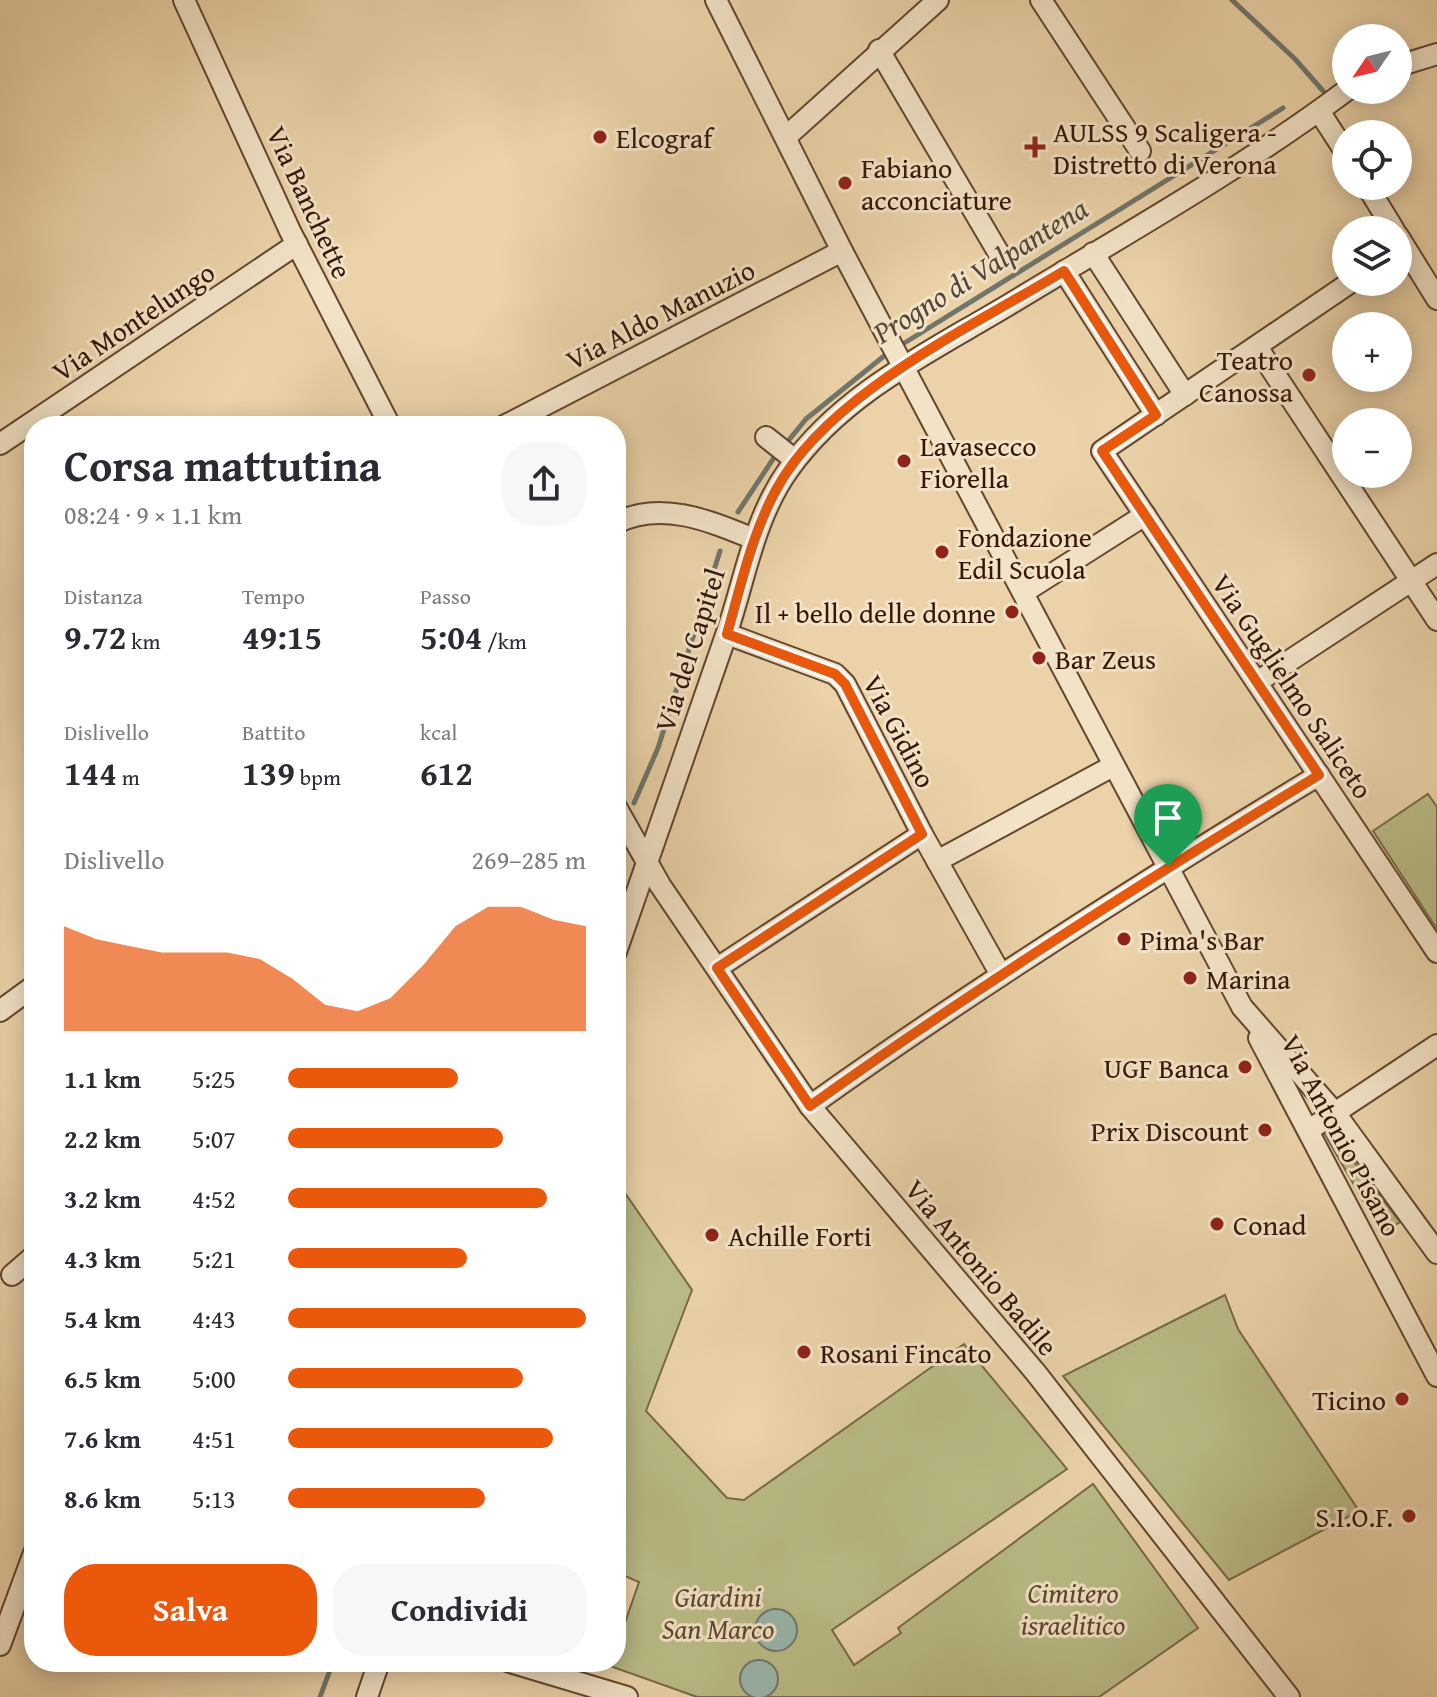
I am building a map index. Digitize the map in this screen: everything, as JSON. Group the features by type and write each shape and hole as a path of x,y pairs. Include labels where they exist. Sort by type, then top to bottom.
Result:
{"street":[{"name":"Via Banchette","path":"184,0 297,244 385,416"},
{"path":"787,136 938,0"},
{"path":"1041,0 1140,151"},
{"path":"720,1 842,251 900,355 1242,1007 1335,1113 1437,1253"},
{"path":"879,50 1001,257"},
{"path":"1412,62 1437,54"},
{"name":"Via del Capitel","path":"626,923 727,634 754,539 790,456 900,355 1064,271 1332,101"},
{"path":"1319,111 1332,131"},
{"name":"Via Montelungo","path":"42,416 297,244"},
{"name":"Via Aldo Manuzio","path":"523,416 842,251"},
{"path":"1093,253 1185,395"},
{"path":"1412,261 1437,299"},
{"path":"1064,271 1156,415 1332,295"},
{"path":"1257,347 1437,620"},
{"name":"Via Guglielmo Saliceto","path":"1156,415 1102,451 1437,952"},
{"name":"Via Montelungo","path":"0,444 24,428"},
{"path":"766,437 790,456"},
{"path":"626,518 667,511 754,539"},
{"path":"1024,592 1145,515"},
{"path":"1257,682 1437,564"},
{"name":"Via Gidino","path":"727,634 835,674 845,684 922,834 1001,975"},
{"path":"937,861 1113,766"},
{"path":"810,1106 1001,975 1168,866 1319,775"},
{"path":"626,825 647,863"},
{"path":"717,968 922,834"},
{"name":"Via Antonio Badile","path":"647,863 810,1106 1036,1373 1289,1697"},
{"path":"0,1011 24,993"},
{"name":"Via Antonio Pisano","path":"1242,1007 1437,1376"},
{"path":"1309,1130 1437,1045"},
{"path":"12,1275 24,1265"},
{"path":"0,1645 24,1580"},
{"path":"367,1697 376,1672"},
{"path":"543,1672 627,1697"}],"green space":[{"path":"1428,794 1437,807 1437,929 1373,831"},
{"path":"1328,1128 1400,1222 1382,1233 1324,1133"},
{"path":"626,1194 692,1290 646,1411 727,1498 744,1500 964,1344 1067,1469 832,1630 854,1665 901,1633 898,1628 1093,1484 1198,1628 1099,1697 697,1697 626,1672 626,1620 639,1582 626,1576"},
{"path":"1225,1295 1238,1329 1359,1511 1229,1580 1063,1376"}],"water":[{"path":"776,1609 791,1615 797,1630 791,1645 776,1651 761,1645 755,1630 761,1615"},
{"path":"759,1660 772,1666 778,1679 772,1692 759,1698 746,1692 740,1679 746,1666"}],"waterway":[{"path":"1232,0 1295,59 1324,92"},
{"name":"Progno di Valpantena","path":"898,347 1283,108"},
{"name":"Progno di Valpantena","path":"784,446 806,419 889,352"},
{"name":"Progno di Valpantena","path":"738,512 777,453"},
{"name":"Progno di Valpantena","path":"634,803 658,748 720,551"},
{"name":"Progno di Valpantena","path":"320,1697 329,1672"}],"place":[{"name":"Elcograf","path":"600,137"},
{"name":"AULSS 9 Scaligera - Distretto di Verona","path":"1035,147"},
{"name":"Fabiano acconciature","path":"845,183"},
{"name":"Teatro Canossa","path":"1309,375"},
{"name":"Lavasecco Fiorella","path":"904,461"},
{"name":"Fondazione Edil Scuola","path":"942,552"},
{"name":"Il + bello delle donne","path":"1012,612"},
{"name":"Bar Zeus","path":"1039,658"},
{"name":"Pima's Bar","path":"1124,939"},
{"name":"Marina","path":"1190,978"},
{"name":"UGF Banca","path":"1245,1067"},
{"name":"Prix Discount","path":"1265,1130"},
{"name":"Conad","path":"1217,1224"},
{"name":"Achille Forti","path":"712,1235"},
{"name":"Rosani Fincato","path":"804,1352"},
{"name":"Ticino","path":"1402,1399"},
{"name":"S.I.O.F.","path":"1409,1516"}],"route":[{"path":"1064,271 1156,415 1102,451 1319,775 1168,866 911,1034 810,1106 717,968 922,834 845,684 835,674 727,634 754,539 777,487 801,453 849,405 906,366 1064,271"}],"park label":[{"name":"Cimitero israelitico","path":"1073,1608"},
{"name":"Giardini San Marco","path":"718,1612"}]}
